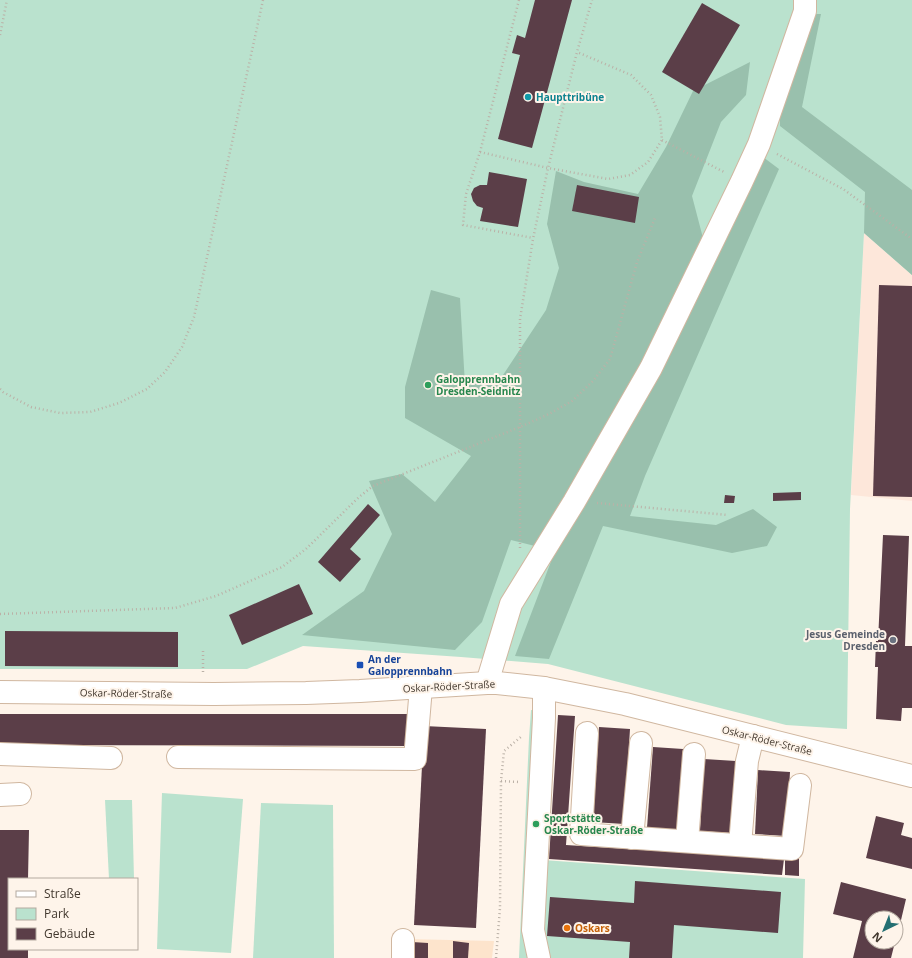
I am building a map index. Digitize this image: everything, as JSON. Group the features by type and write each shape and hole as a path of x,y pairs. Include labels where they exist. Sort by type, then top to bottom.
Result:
{"street":[{"path":"487,682 511,604 574,502 651,368 742,181 759,144 805,11 805,0"},
{"name":"Oskar-Röder-Straße","path":"0,692 214,694 360,691 487,682 544,688 625,704 912,776"},
{"path":"178,757 415,759 421,687"},
{"path":"539,958 533,930 544,718 544,688"},
{"path":"587,733 581,834 792,849 800,785"},
{"path":"740,845 747,761 754,736"},
{"path":"632,838 641,743"},
{"path":"0,754 111,758"},
{"path":"687,841 694,754"}],"path":[{"path":"0,35 7,0"},
{"path":"0,389 31,408 60,413 90,412 119,403 147,389 165,372 178,354 194,317 263,0"},
{"path":"519,0 480,152 466,194 463,225 533,238"},
{"path":"520,549 520,319 533,238 548,168 592,0"},
{"path":"480,152 548,168 608,179 630,175 648,162 662,140 660,117 650,95 631,75 578,52"},
{"path":"662,140 742,181"},
{"path":"759,144 843,189 912,239"},
{"path":"0,614 175,608 216,596 282,567 306,549 359,497 373,486 520,427 549,414 572,401 593,381 610,359 638,262 655,218"},
{"path":"574,502 728,515"},
{"path":"203,651 203,669"},
{"path":"496,958 500,908 501,781 504,752"}],"shaded area":[{"path":"864,233 912,275 912,501 851,495"},
{"path":"406,939 494,941 492,958 406,958"}],"green space":[{"name":"Galopprennbahn Dresden-Seidnitz","path":"0,0 912,0 912,275 864,233 850,509 847,729 786,725 548,664 461,657 303,646 247,669 0,669"},
{"path":"807,14 821,14 802,107 912,190 912,275 864,233 865,192 780,126 780,101"},
{"path":"750,62 746,95 721,122 692,196 703,238 763,157 779,169 645,476 630,516 716,525 753,509 777,527 767,546 732,553 603,526 549,659 515,656 555,551 511,540 482,622 455,650 302,635 364,591 392,534 369,481 402,474 435,502 471,456 405,418 405,387 431,290 460,298 465,385 501,378 546,310 559,268 547,224 556,171 584,182 638,194 666,147 693,91"},
{"name":"Sportstätte Oskar-Röder-Straße","path":"531,710 553,713 543,860 805,879 803,958 519,958"},
{"path":"162,793 243,799 231,953 157,949"},
{"path":"105,800 132,800 134,878 109,878"},
{"path":"261,803 333,805 334,958 253,958"}],"building":[{"name":"Haupttribüne","path":"535,0 572,0 532,148 498,139 520,55 512,53 517,35 525,38"},
{"path":"702,3 740,25 699,94 662,72"},
{"path":"489,172 527,179 518,227 480,221 483,208 477,206 473,201 471,194 474,188 480,185 487,185"},
{"path":"577,185 639,197 635,223 572,211"},
{"path":"879,285 912,286 912,497 873,496"},
{"path":"801,492 801,500 773,501 773,493"},
{"path":"725,495 735,496 734,503 724,503"},
{"path":"368,504 380,515 350,549 361,559 340,582 318,562"},
{"path":"883,535 909,536 905,646 912,646 912,708 902,708 901,721 876,719 878,667 875,667 876,641 878,641"},
{"path":"299,584 313,614 242,645 229,615"},
{"path":"5,631 178,632 178,667 5,666"},
{"path":"0,714 410,714 411,746 0,745"},
{"path":"558,715 575,716 566,845 784,859 782,875 549,859"},
{"path":"424,726 486,729 476,928 414,925"},
{"path":"599,727 630,729 624,824 593,822"},
{"path":"653,747 683,749 677,830 647,828"},
{"path":"704,759 736,761 732,833 700,831"},
{"path":"758,770 790,772 786,836 755,834"},
{"path":"876,816 904,823 901,835 912,838 912,869 866,858"},
{"path":"0,830 29,830 28,878 8,878 8,950 28,950 28,958 0,958"},
{"path":"785,858 799,858 799,876 785,875"},
{"path":"635,881 781,892 778,933 674,925 672,958 629,958 630,942 547,936 550,897 634,903"},
{"path":"841,882 906,899 903,910 864,910 864,950 893,950 891,958 853,958 862,921 833,914"},
{"path":"453,941 469,943 468,958 453,958"},
{"path":"412,942 428,943 428,958 411,958"}],"place":[{"name":"Haupttribüne","path":"528,97"},
{"name":"Galopprennbahn Dresden-Seidnitz","path":"428,385"},
{"name":"Jesus Gemeinde Dresden","path":"893,640"},
{"name":"An der Galopprennbahn","path":"360,665"},
{"name":"Sportstätte Oskar-Röder-Straße","path":"536,824"},
{"name":"Oskars","path":"567,928"}]}
